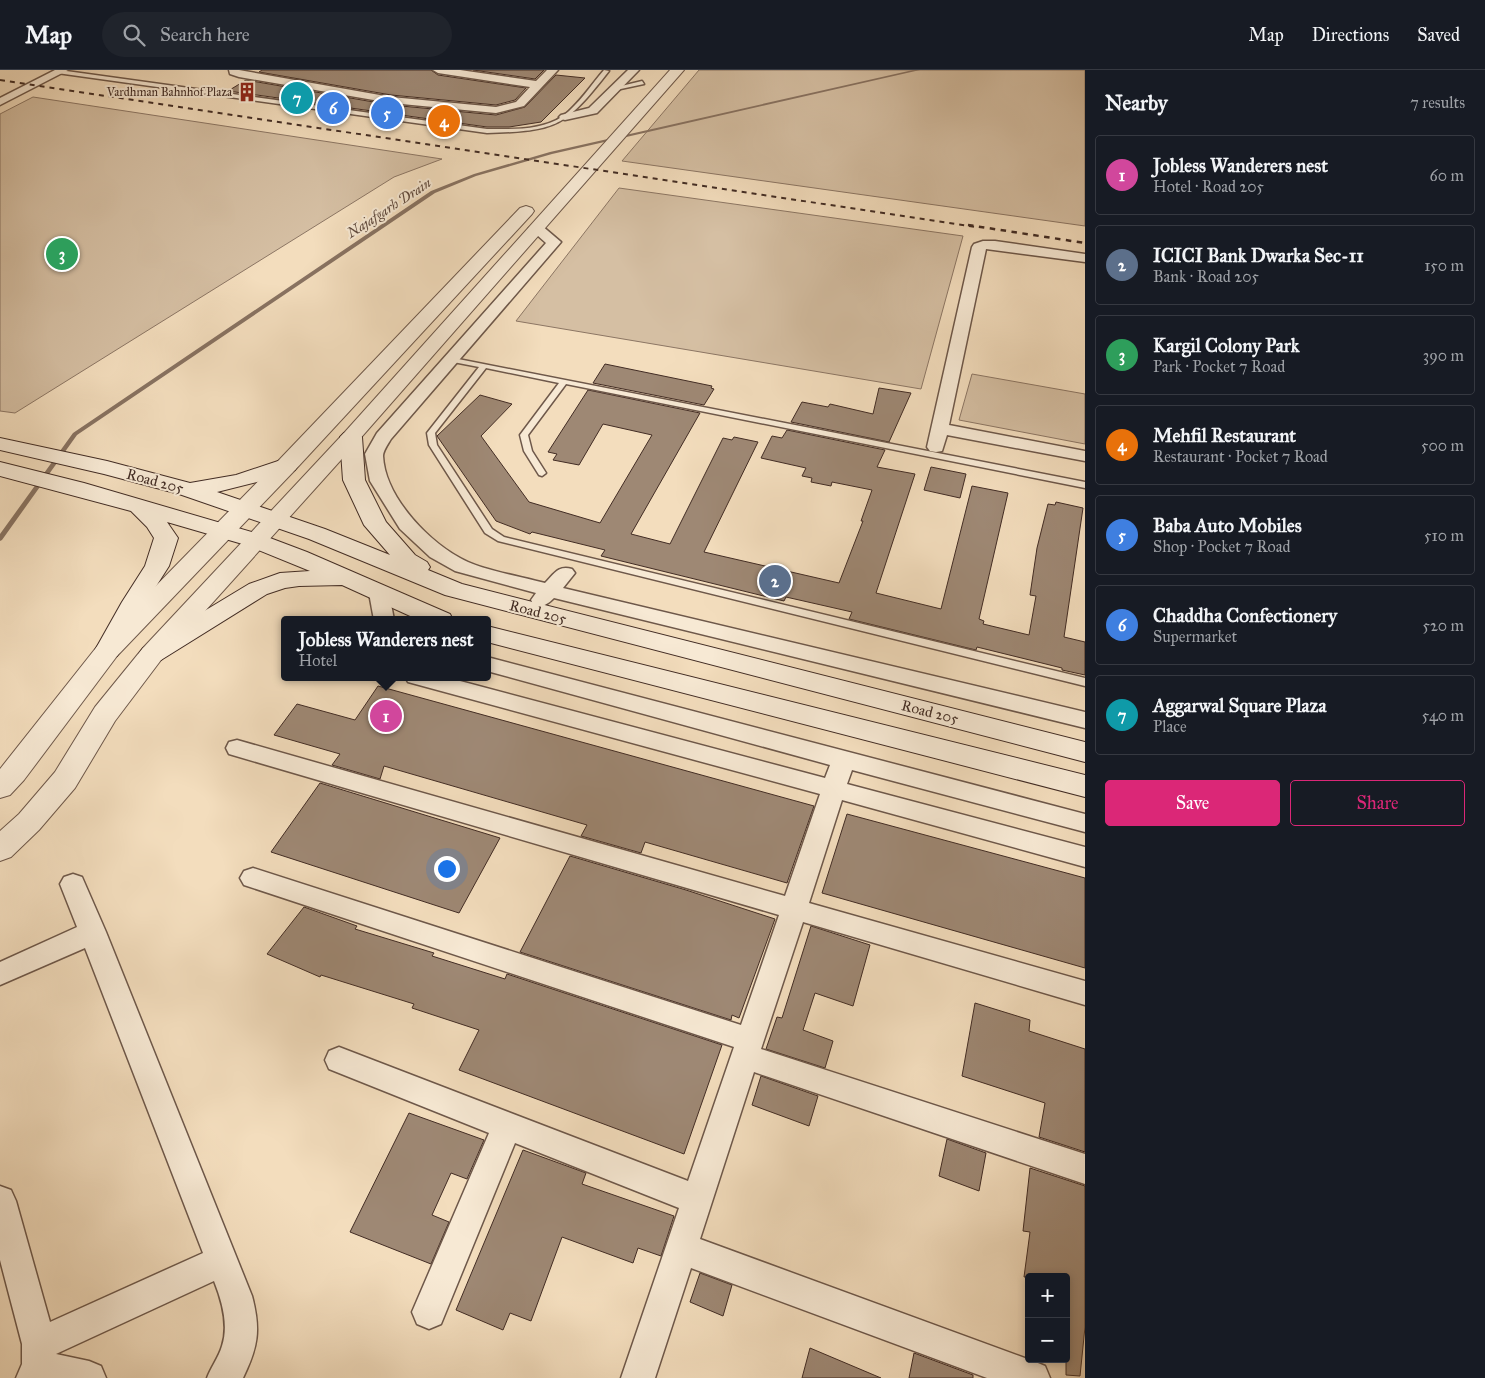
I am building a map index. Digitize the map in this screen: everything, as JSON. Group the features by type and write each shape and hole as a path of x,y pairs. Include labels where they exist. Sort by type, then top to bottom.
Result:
{"street":[{"path":"234,70 234,72 240,74 391,100 486,110 513,107 520,104 553,70"},
{"path":"438,70 538,85"},
{"path":"565,117 593,111 634,70"},
{"path":"624,102 654,70"},
{"path":"0,849 29,822 65,780 105,714 152,654 254,540 351,436 677,70"},
{"path":"2,97 54,71"},
{"path":"0,787 14,773 108,650 287,465 567,167"},
{"path":"536,228 554,242 383,436 374,454 379,481 407,525 437,553 462,567 551,591 1085,720"},
{"path":"934,451 941,429 979,248 983,244 995,244 1085,258"},
{"path":"941,429 1085,456"},
{"path":"351,436 354,480 376,525 407,560 454,590"},
{"name":"Road 205","path":"1,445 187,488 275,518 382,559 454,590 1085,752"},
{"path":"187,488 224,486 251,479 287,465"},
{"name":"Road 205","path":"0,469 76,488 254,540 299,557 432,616"},
{"path":"108,650 134,602 157,566 166,538 156,522 140,508"},
{"path":"532,610 551,591 571,566"},
{"path":"152,654 258,589 299,578 352,580"},
{"path":"380,593 383,616"},
{"path":"491,635 1085,786"},
{"path":"491,665 672,712 843,761 1085,823"},
{"path":"431,681 1085,857"},
{"path":"237,748 1085,993"},
{"path":"638,1378 832,789 843,761"},
{"path":"253,878 747,1048 1085,1169"},
{"path":"73,884 222,1261 241,1315 242,1337 234,1361 224,1378"},
{"path":"0,974 93,932"},
{"path":"339,1060 697,1200"},
{"path":"429,1312 507,1125"},
{"path":"0,1201 37,1363"},
{"path":"681,1248 1033,1378"},
{"path":"37,1363 222,1261"},
{"path":"37,1363 89,1378"}],"lane":[{"path":"54,71 487,132 545,126 565,117 606,71"},
{"path":"616,88 642,83"},
{"path":"451,359 934,451 1085,485"},
{"path":"484,366 431,434 433,445 488,531 501,539 571,566 1085,682"},
{"path":"542,473 528,451 524,435 564,382"}],"shaded area":[{"path":"699,70 1085,70 1085,226 622,161"},
{"path":"33,97 442,159 394,177 15,413 0,411 0,114"},
{"path":"619,188 963,236 921,389 516,321"},
{"path":"972,374 1085,394 1085,444 959,420"}],"building":[{"path":"262,70 431,70 438,75 526,88 515,100 496,105 391,95 259,72"},
{"path":"473,70 544,70 535,79"},
{"path":"556,75 585,78 541,122 509,127 487,127 228,91 246,80 391,105 496,115 525,107"},
{"path":"605,364 712,386 711,388 714,389 704,405 593,383"},
{"path":"879,388 911,393 889,442 791,422 802,402 828,407 830,404 873,414"},
{"path":"588,390 700,413 631,534 670,544 723,438 732,440 734,437 758,442 704,552 839,583 863,521 861,521 872,490 832,482 831,486 811,482 812,478 802,476 806,468 761,458 772,436 782,438 787,430 885,450 877,467 915,474 876,593 941,609 972,486 1008,493 979,619 984,621 983,624 1029,635 1036,596 1030,595 1037,548 1048,504 1055,505 1056,502 1083,508 1064,637 1085,642 1085,675 977,647 976,650 849,619 852,612 786,597 784,601 601,556 605,550 532,532 530,534 496,521 437,436 480,395 512,404 481,436 529,502 600,523 652,435 603,424 579,465 553,460 557,454 548,452"},
{"path":"931,467 966,474 960,498 924,490"},
{"path":"378,686 814,806 787,883 645,842 641,853 581,836 587,825 384,766 380,779 332,765 340,754 274,735 297,704 355,720"},
{"path":"320,783 500,838 459,913 271,852"},
{"path":"847,814 1085,878 1085,968 822,893"},
{"path":"570,856 686,890 775,919 739,1018 732,1015 731,1020 520,952"},
{"path":"304,907 357,926 355,929 434,953 432,956 505,979 507,974 722,1045 684,1154 459,1070 479,1030 412,1008 414,1004 321,975 320,977 267,954"},
{"path":"811,926 870,945 853,1006 815,993 803,1030 833,1041 825,1068 766,1049 777,1017 782,1018"},
{"path":"975,1003 1030,1020 1029,1031 1085,1049 1085,1152 1039,1137 1045,1103 962,1076"},
{"path":"761,1076 818,1096 809,1126 752,1105"},
{"path":"409,1113 484,1140 467,1179 451,1173 432,1215 449,1222 431,1264 350,1232"},
{"path":"947,1139 986,1153 979,1191 939,1176"},
{"path":"523,1150 586,1173 582,1184 674,1216 661,1256 638,1248 633,1263 562,1237 531,1321 510,1313 503,1330 456,1310"},
{"path":"1030,1168 1085,1186 1085,1327 1080,1376 1066,1375 1066,1363 1070,1363 1070,1273 1025,1273 1024,1277 1030,1232 1023,1231"},
{"path":"700,1273 732,1285 723,1316 690,1302"},
{"path":"810,1348 881,1378 802,1378"},
{"path":"914,1353 973,1375 973,1378 909,1378"}],"waterway":[{"name":"Najafgarh Drain","path":"0,539 75,434 433,192 475,175 551,153 918,70"}],"railway":[{"path":"0,80 976,227"},
{"path":"968,225 1085,243"}],"place":[{"name":"Vardhman Bahnhof Plaza","path":"247,92"},
{"name":"Aggarwal Square Plaza","path":"297,98"},
{"name":"Chaddha Confectionery","path":"333,108"},
{"name":"Baba Auto Mobiles","path":"387,113"},
{"name":"Mehfil Restaurant","path":"444,121"},
{"name":"Kargil Colony Park","path":"62,254"},
{"name":"ICICI Bank Dwarka Sec-11","path":"775,581"},
{"name":"Jobless Wanderers nest","path":"386,716"}]}
